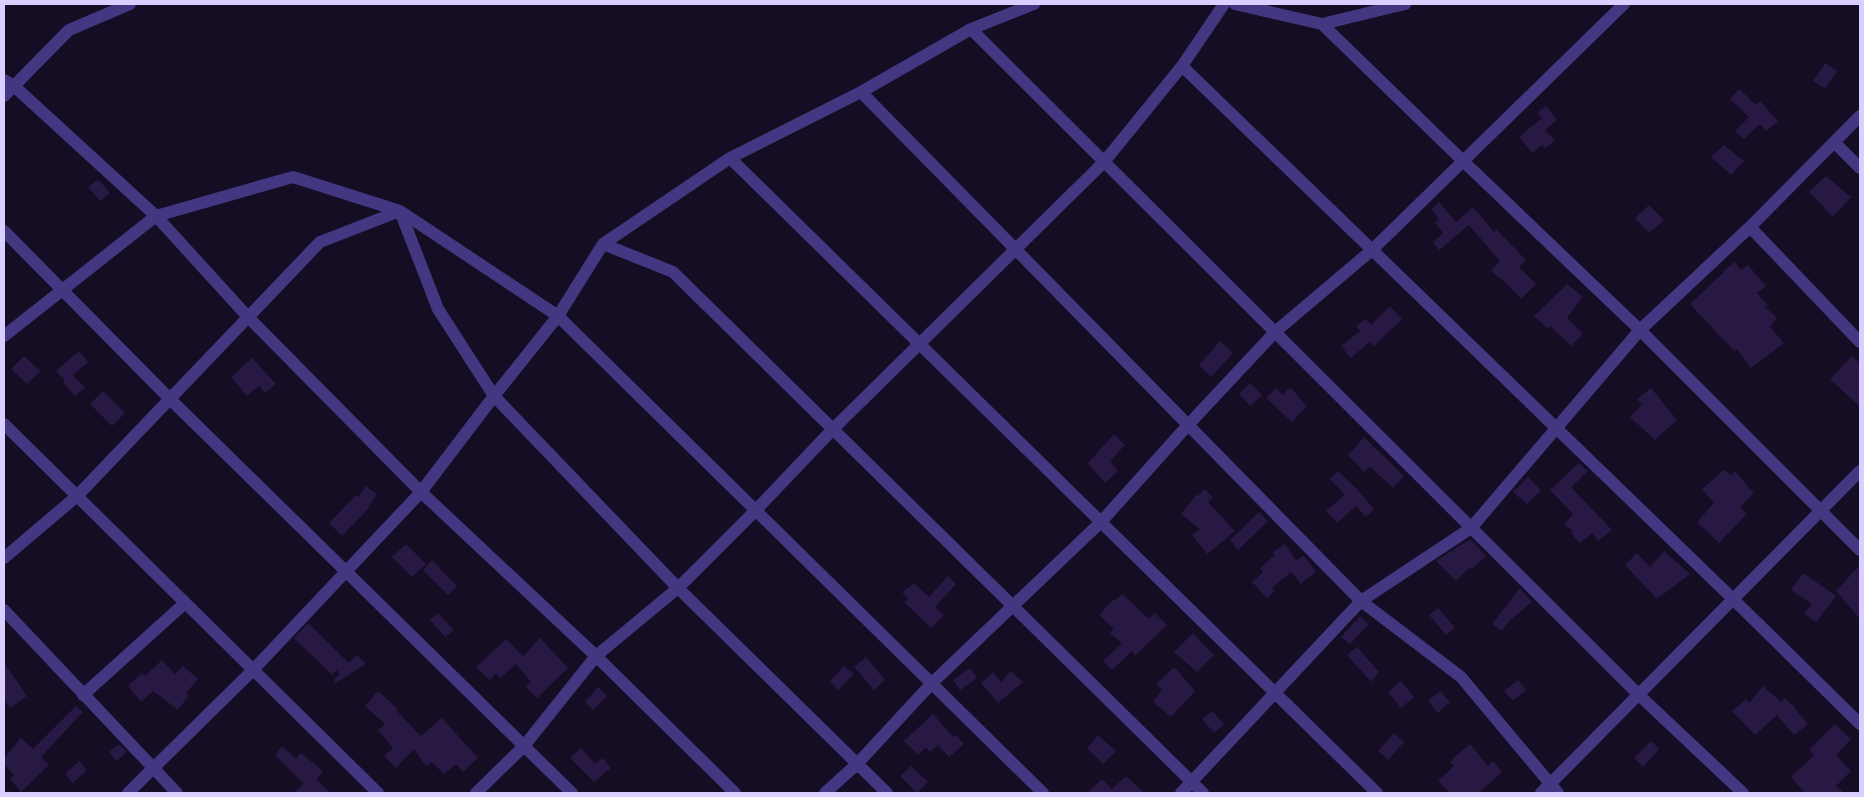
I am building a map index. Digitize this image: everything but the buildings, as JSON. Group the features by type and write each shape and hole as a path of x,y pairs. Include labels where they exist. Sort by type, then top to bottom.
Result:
{"street":[{"path":"4,96 9,83 69,30 130,4"},
{"path":"128,793 253,670 421,492 558,316 603,244 730,158 861,92 971,29 1034,4"},
{"path":"476,793 524,746 596,656 678,588 833,429 1104,162 1182,66 1224,4"},
{"path":"1236,4 1322,24 1405,4"},
{"path":"825,793 857,764 932,684 1012,605 1101,522 1188,424 1275,332 1372,250 1624,4"},
{"path":"1322,24 1462,161 1640,330 1860,550"},
{"path":"971,29 1638,695 1743,793"},
{"path":"1182,66 1860,724"},
{"path":"9,83 156,216 248,317 421,492 596,656 735,793"},
{"path":"861,92 1361,601 1462,676 1549,790 1638,695 1860,471"},
{"path":"1181,793 1361,601 1471,528 1640,330 1750,227 1860,116"},
{"path":"1834,142 1860,168"},
{"path":"730,158 1377,793"},
{"path":"4,336 156,216 293,176 400,211 558,316 1043,793"},
{"path":"4,558 77,496 320,242 400,211"},
{"path":"400,211 438,309 494,396 678,588 887,793"},
{"path":"1750,227 1860,342"},
{"path":"4,231 61,291 170,399 572,793"},
{"path":"603,244 673,272 1203,793"},
{"path":"4,424 378,793"},
{"path":"83,695 185,602"},
{"path":"4,610 177,793"}]}
